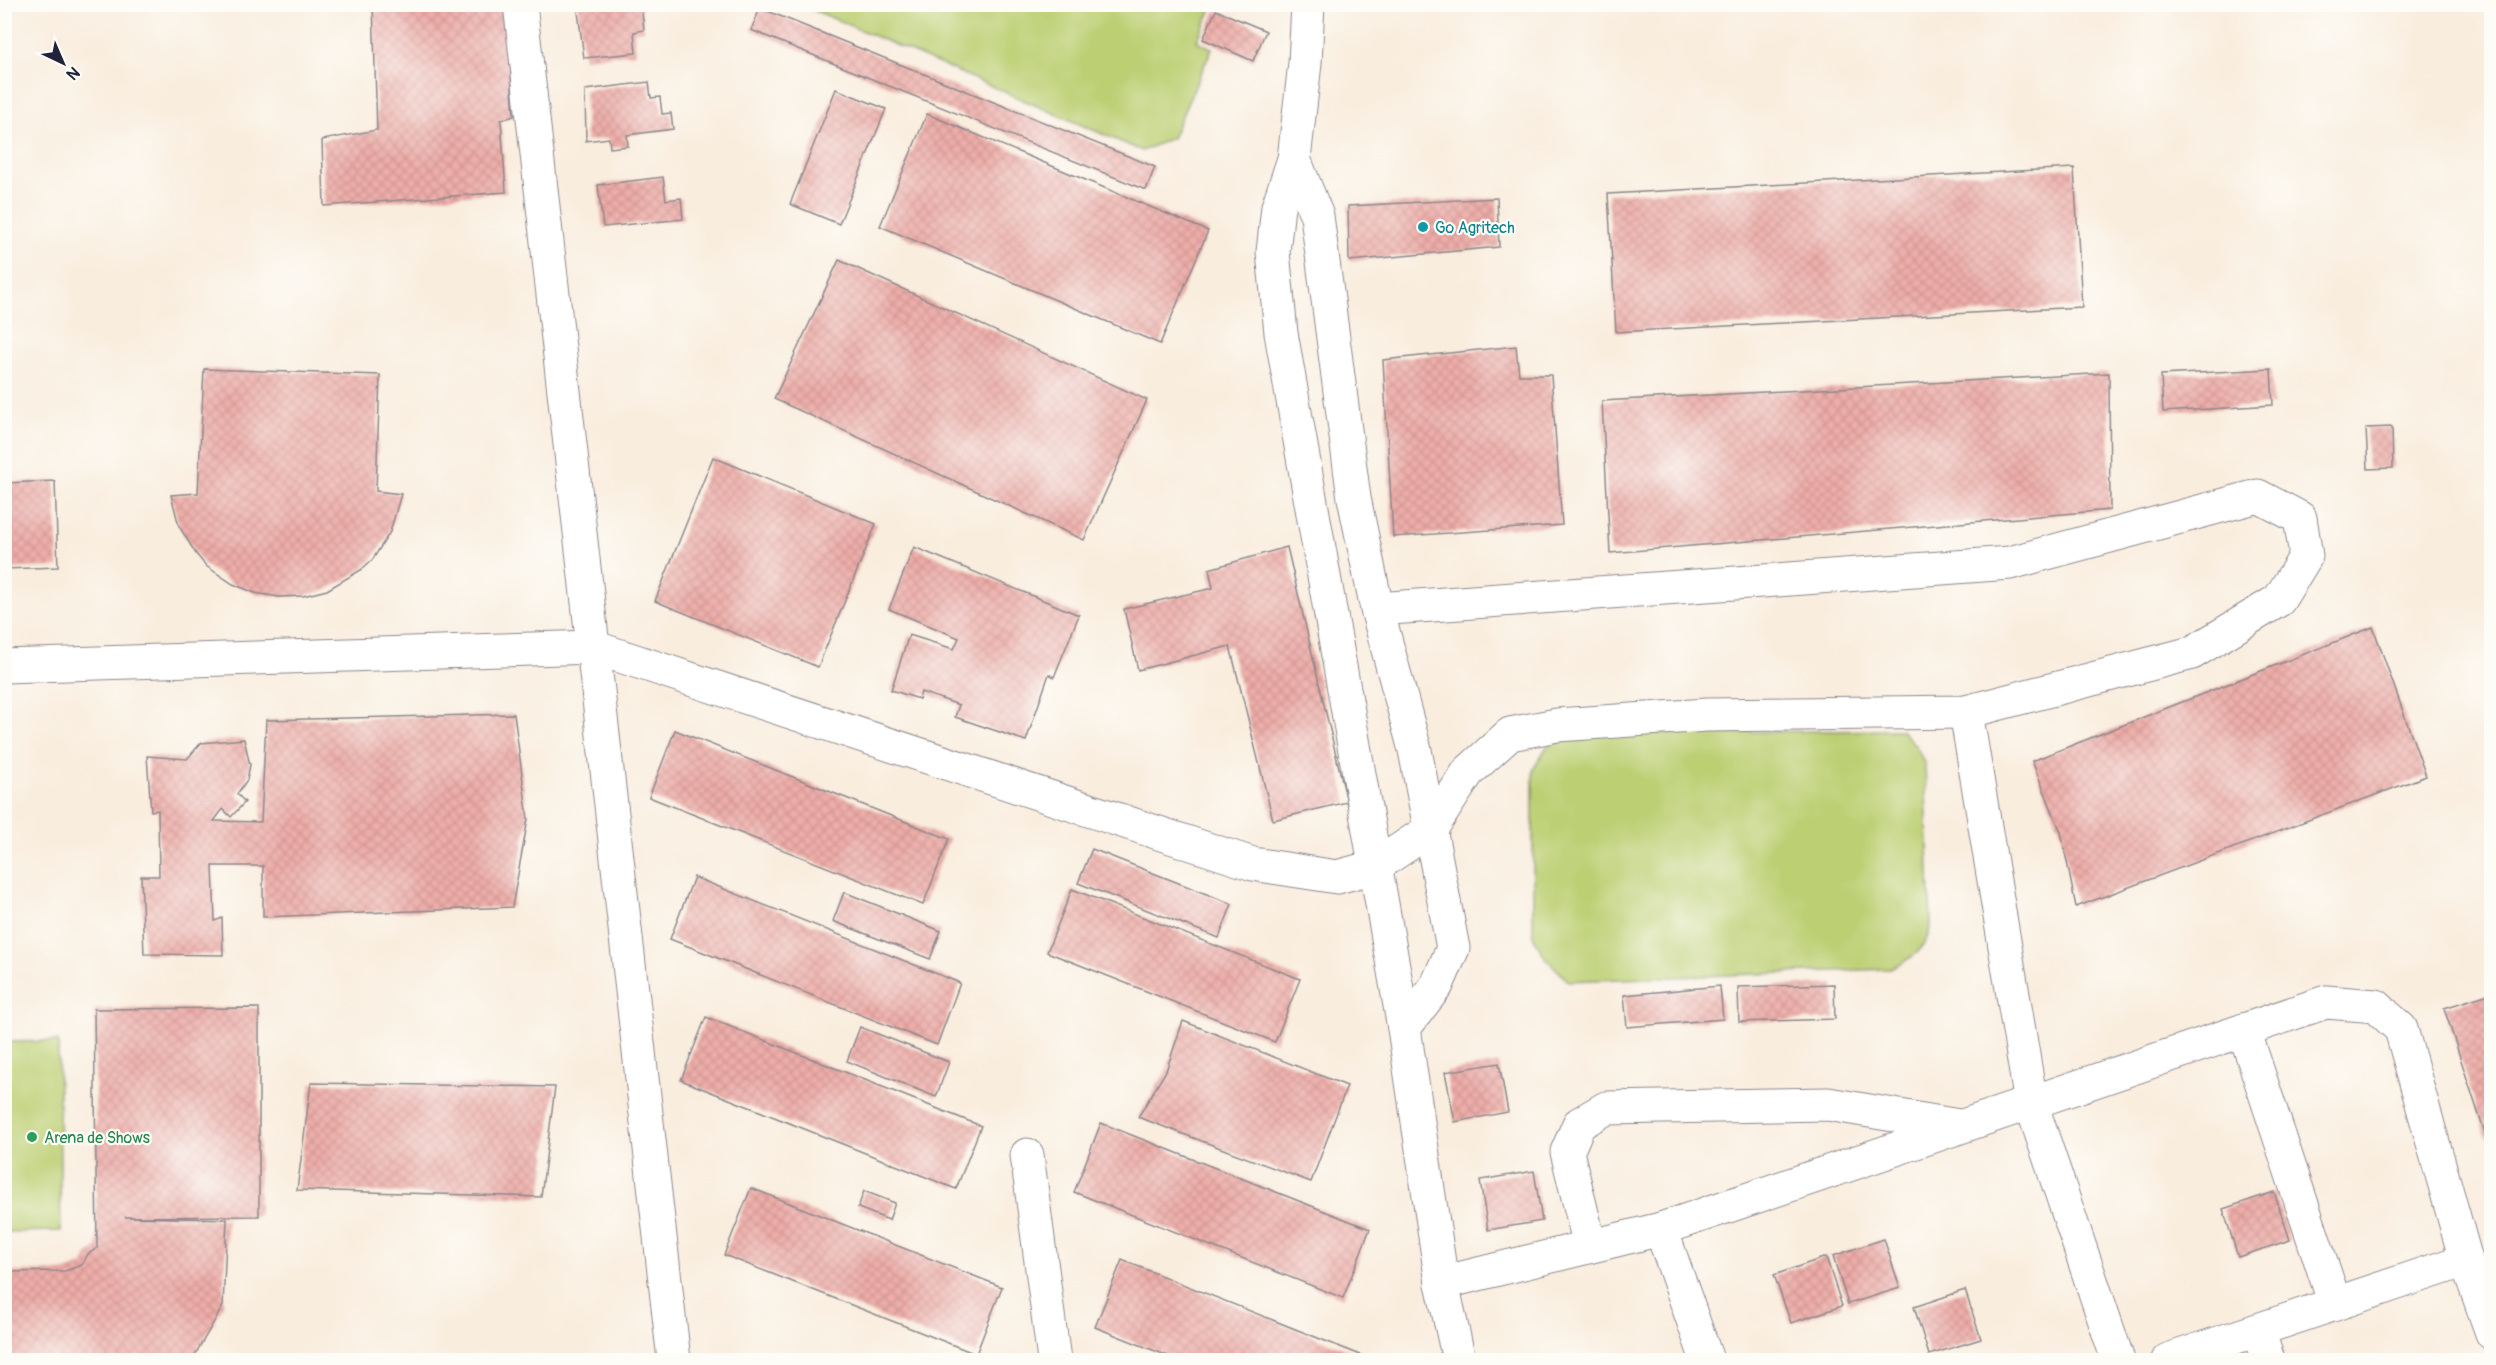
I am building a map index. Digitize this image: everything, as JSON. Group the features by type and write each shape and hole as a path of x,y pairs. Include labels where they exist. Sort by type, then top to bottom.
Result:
{"lane":[{"path":"520,4 674,1360"},
{"path":"1308,4 1305,63 1294,159 1278,207 1273,252 1281,333 1404,1028 1442,1283 1459,1360"},
{"path":"1294,159 1317,216 1354,498 1377,609 1415,750 1453,948 1437,985 1404,1028"},
{"path":"1296,419 1343,414"},
{"path":"4,666 593,646 1253,864 1336,877 1374,867 1431,828 1468,772 1510,734 1557,725 1707,715 1966,712 2192,653 2279,600 2306,556 2300,518 2258,496 2010,563 1377,609"},
{"path":"1312,507 1354,498"},
{"path":"1966,712 2031,1103 2118,1360"},
{"path":"1442,1283 1661,1229 2326,1002 2376,1006 2401,1029 2466,1260 2492,1334"},
{"path":"2244,1030 2335,1304"},
{"path":"1590,1246 1567,1152 1579,1124 1606,1108 1828,1104 1962,1126"},
{"path":"1027,1155 1054,1360"},
{"path":"1661,1229 1707,1360"},
{"path":"2168,1360 2263,1345 2335,1304 2466,1260"}],"green space":[{"path":"802,5 1213,5 1197,41 1212,48 1172,138 1142,151"},
{"path":"1901,730 1916,746 1925,765 1931,925 1925,942 1911,958 1888,969 1568,981 1545,957 1533,936 1533,770 1547,746 1572,734"},
{"name":"Arena de Shows","path":"58,1041 61,1231 5,1232 5,1042"}],"building":[{"path":"373,4 506,4 514,116 501,120 506,192 324,206 322,140 377,130"},
{"path":"577,4 641,4 644,30 634,32 636,53 584,58"},
{"path":"760,8 1155,167 1146,190 751,30"},
{"path":"1216,10 1266,31 1253,61 1203,39"},
{"path":"649,82 651,98 660,97 662,114 671,113 673,129 627,135 628,146 610,148 609,138 586,141 585,90"},
{"path":"836,89 886,109 839,224 790,204"},
{"path":"927,114 1208,231 1160,344 880,226"},
{"path":"2074,168 2082,307 1616,332 1608,194"},
{"path":"663,177 666,200 681,198 683,219 603,227 598,185"},
{"name":"Go Agritech","path":"1497,198 1499,247 1349,261 1348,206"},
{"path":"839,260 1147,400 1084,540 774,399"},
{"path":"1516,346 1519,375 1551,375 1562,525 1393,537 1383,360"},
{"path":"204,369 380,375 376,491 401,494 390,532 373,559 361,570 327,590 303,596 279,597 255,593 233,584 206,566 196,554 179,526 171,495 198,493"},
{"path":"2271,369 2273,405 2163,412 2161,375"},
{"path":"2109,373 2110,510 1610,553 1602,401"},
{"path":"2392,427 2393,468 2368,469 2366,428"},
{"path":"713,457 876,524 818,667 655,601"},
{"path":"55,481 58,567 4,569 4,483"},
{"path":"914,547 1079,615 1054,677 1049,674 1026,741 955,717 959,705 921,692 919,699 891,690 909,635 954,649 959,638 889,609"},
{"path":"1287,547 1347,802 1273,820 1230,646 1138,670 1124,609 1213,588 1209,569"},
{"path":"2373,627 2426,776 2076,907 2061,832 2032,761"},
{"path":"514,714 528,819 512,907 263,917 263,866 213,866 215,921 222,918 223,955 144,954 141,876 159,876 158,810 151,811 147,756 187,759 201,743 244,739 250,765 247,780 237,794 245,802 231,817 223,809 214,821 261,822 266,720"},
{"path":"675,730 949,839 923,905 649,797"},
{"path":"1092,849 1232,904 1219,938 1078,883"},
{"path":"694,877 960,983 937,1045 670,939"},
{"path":"1072,889 1300,979 1275,1042 1047,952"},
{"path":"844,892 941,931 930,959 833,921"},
{"path":"1834,984 1835,1019 1739,1022 1738,987"},
{"path":"1720,986 1723,1019 1627,1027 1624,995"},
{"path":"2492,993 2492,1135 2486,1137 2444,1008"},
{"path":"259,1008 259,1216 125,1217 227,1219 223,1306 192,1360 4,1360 4,1272 65,1271 82,1265 88,1254 97,1248 94,1009"},
{"path":"706,1017 981,1126 956,1189 681,1080"},
{"path":"1183,1021 1347,1086 1311,1182 1138,1117 1166,1071"},
{"path":"860,1027 949,1062 936,1097 847,1061"},
{"path":"1499,1063 1508,1112 1455,1122 1445,1072"},
{"path":"311,1083 555,1087 541,1197 297,1190"},
{"path":"1101,1123 1370,1229 1343,1298 1074,1192"},
{"path":"1534,1171 1542,1221 1488,1230 1480,1180"},
{"path":"751,1188 1002,1287 976,1354 724,1255"},
{"path":"864,1191 895,1203 889,1220 858,1208"},
{"path":"2274,1192 2290,1240 2238,1257 2223,1209"},
{"path":"1884,1239 1900,1288 1848,1304 1833,1256"},
{"path":"1826,1257 1842,1306 1791,1323 1774,1275"},
{"path":"1122,1260 1373,1360 1178,1360 1095,1327"},
{"path":"1965,1290 1981,1339 1929,1355 1914,1307"}],"place":[{"name":"Go Agritech","path":"1423,227"},
{"name":"Arena de Shows","path":"32,1137"}]}
